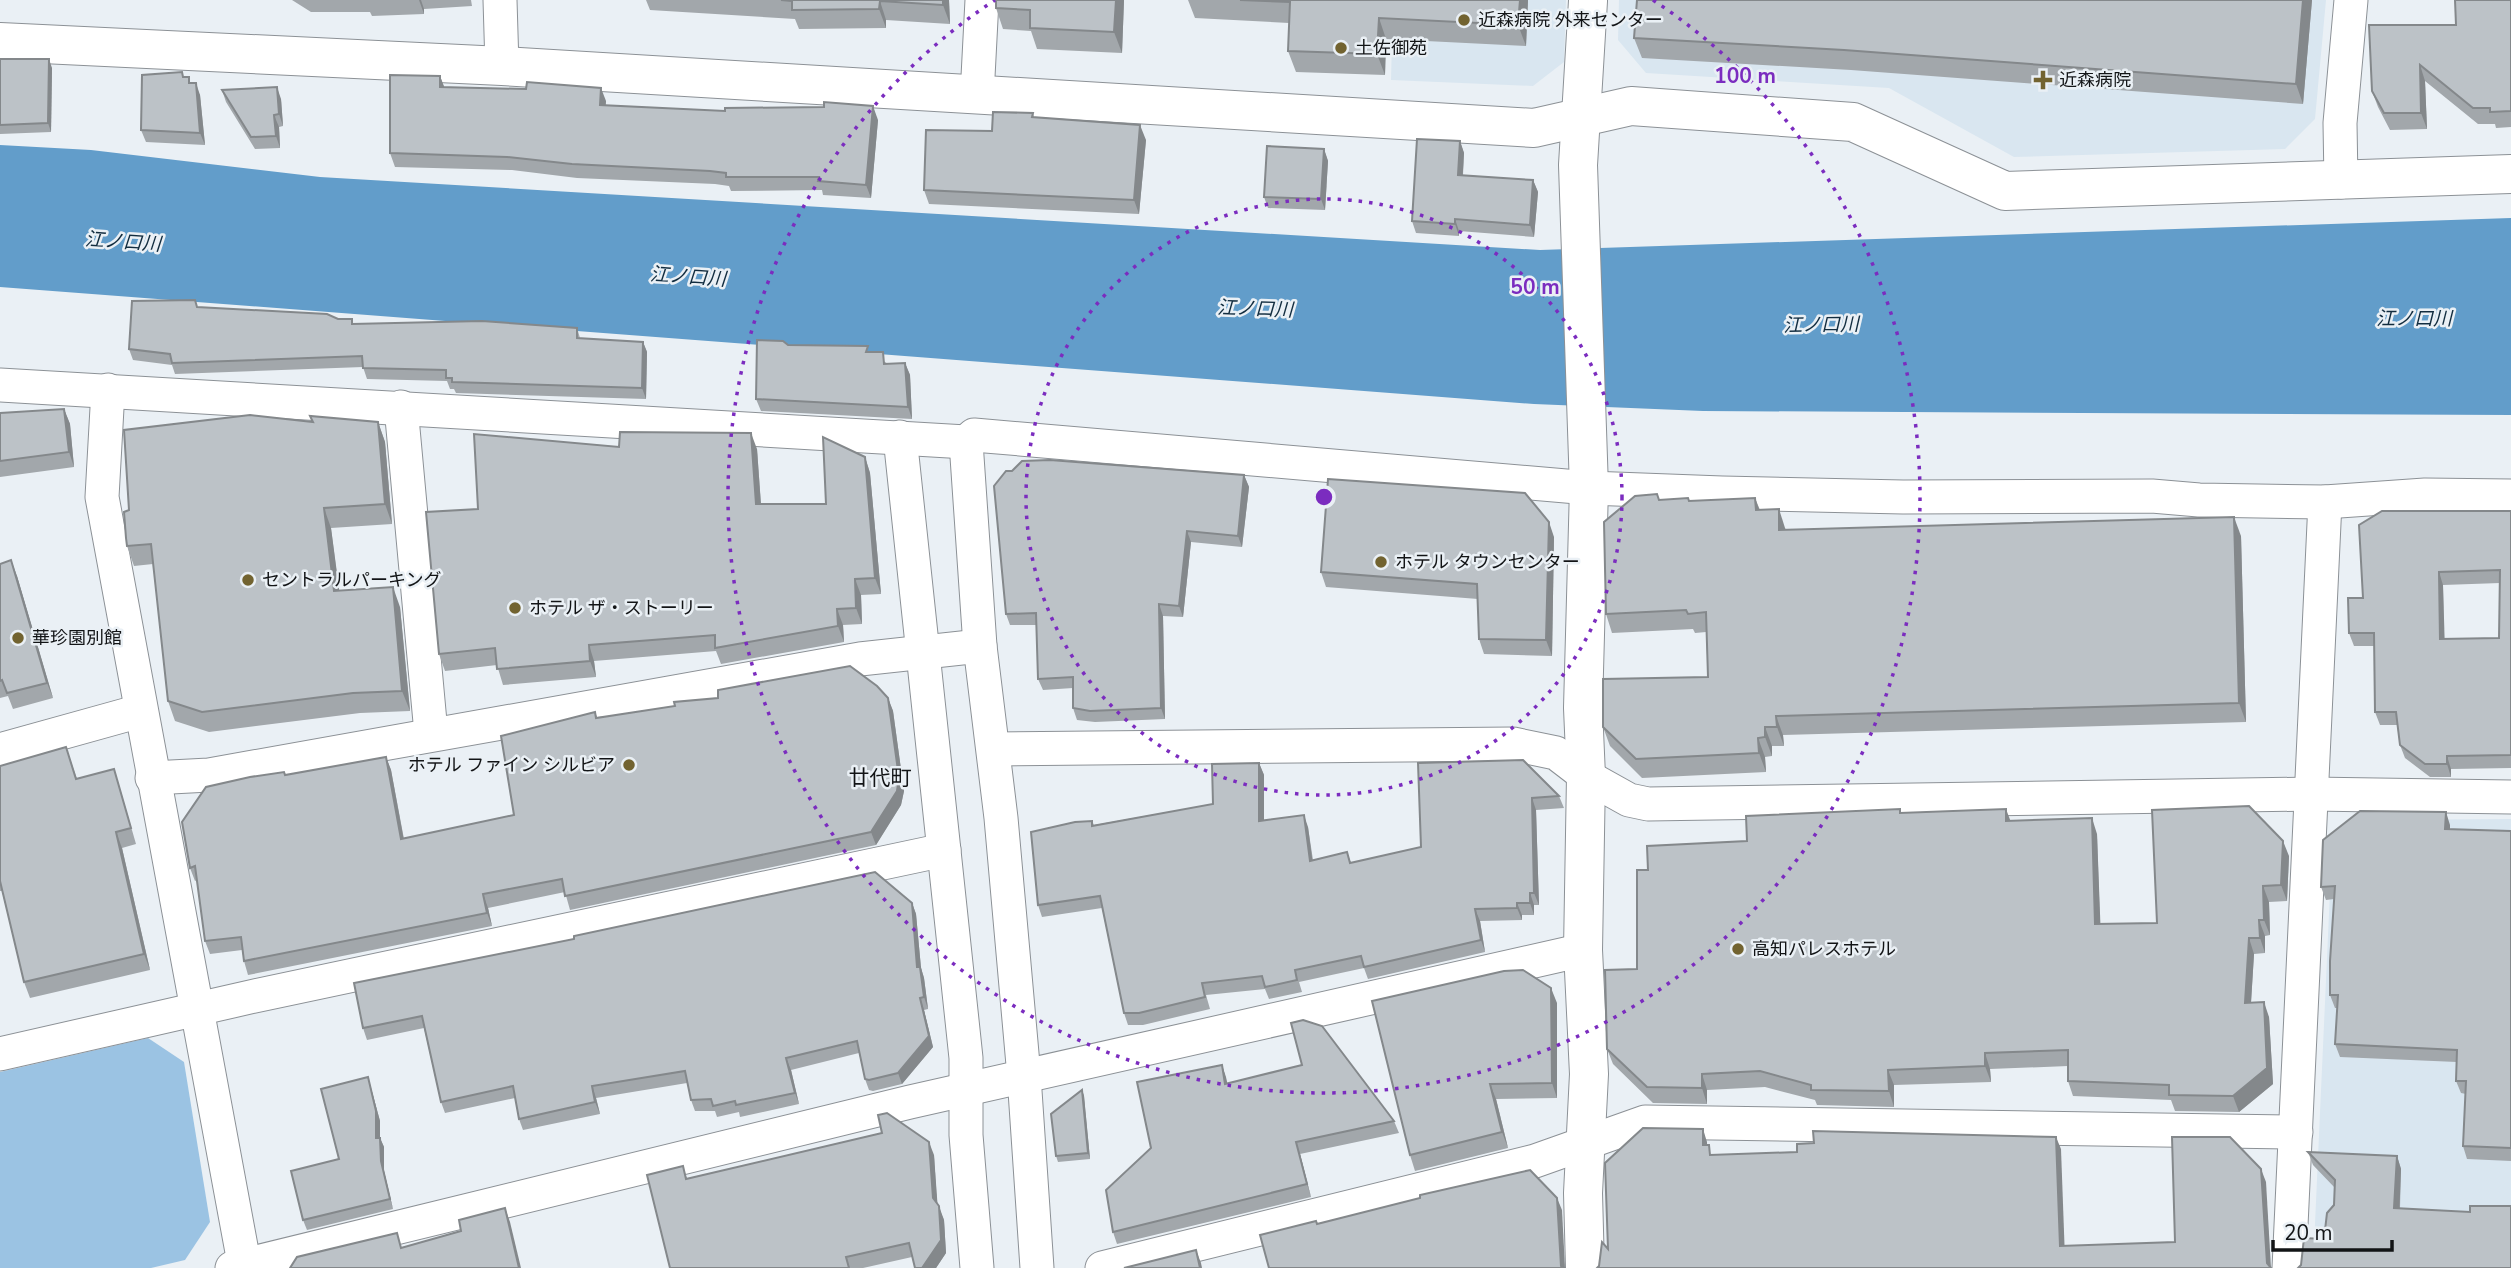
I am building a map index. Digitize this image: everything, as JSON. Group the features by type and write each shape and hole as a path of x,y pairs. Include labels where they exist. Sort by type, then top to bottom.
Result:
{"street":[{"path":"500,0 502,66"},
{"path":"977,96 982,0"},
{"path":"2341,181 2340,123 2351,0"},
{"path":"1585,1268 1583,1194 1589,1074 1583,950 1586,776 1583,708 1589,488 1578,165 1588,1"},
{"path":"0,42 502,66 1534,128 1631,106 1853,122 2005,191 2511,174"},
{"path":"0,385 966,442 974,435 1589,488 1889,497 2152,496 2199,500 2325,502 2426,495 2511,496"},
{"path":"108,390 102,497 152,778 197,1009 240,1267 1024,1076 1583,950"},
{"path":"401,407 430,733"},
{"path":"900,437 966,1058 965,1090 977,1268"},
{"path":"966,442 979,646 994,749 1024,1076 1037,1268"},
{"path":"2289,1268 2325,502"},
{"path":"152,778 209,775 430,733 860,659 979,646"},
{"path":"0,750 140,711"},
{"path":"994,749 1513,744 1556,753 1586,776 1629,800 1648,804 2311,794 2511,797"},
{"path":"0,1055 197,1009 944,850"},
{"path":"1102,1268 1535,1161 1645,1122 2296,1132"}],"shaded area":[{"path":"1393,0 1566,0 1564,62 1533,86 1391,80"},
{"name":"近森病院","path":"1619,0 2326,0 2315,119 2285,149 2014,157 1889,88 1646,73 1618,40"},
{"path":"2511,819 2511,1268 2313,1268 2332,847 2364,820"},
{"path":"148,1038 184,1062 210,1222 185,1260 151,1268 0,1268 0,1072"}],"water":[{"name":"江ノ口川","path":"0,145 91,150 320,177 1540,250 2511,218 2511,415 1703,411 1534,404 0,287"}],"building":[{"path":"781,0 943,0 943,5 880,1 879,9 792,10 792,1"},
{"path":"996,0 1116,0 1114,32 1030,28 1030,10 996,8"},
{"path":"1240,0 1520,0 1518,25 1379,18 1377,54 1288,51 1290,2"},
{"path":"1637,0 2303,0 2296,84 1844,50 1634,38"},
{"path":"2455,0 2511,0 2511,111 2490,112 2490,108 2473,108 2420,65 2421,113 2384,113 2372,91 2369,25 2456,25"},
{"path":"0,59 49,59 48,123 0,125"},
{"path":"182,72 183,77 189,77 189,83 196,83 200,133 141,130 142,75"},
{"path":"390,75 440,76 440,87 526,89 527,82 601,88 600,105 725,111 725,108 824,107 824,102 873,106 866,185 818,181 819,177 726,177 726,173 710,171 572,164 507,157 390,153"},
{"path":"277,87 279,114 274,115 276,136 251,137 222,90"},
{"path":"993,112 1033,113 1032,117 1140,125 1134,200 924,190 926,130 992,131"},
{"path":"1417,139 1460,141 1458,175 1533,180 1530,225 1455,219 1455,224 1412,221"},
{"path":"1267,146 1324,149 1321,199 1264,197"},
{"path":"195,300 197,307 327,314 338,319 352,319 352,324 482,321 577,328 577,338 643,342 642,388 452,382 452,378 446,378 446,370 363,368 362,356 172,363 170,354 129,349 132,301"},
{"path":"757,340 783,341 788,345 868,346 866,352 883,352 884,364 905,363 908,407 756,399"},
{"path":"64,409 69,452 0,461 0,413"},
{"name":"セントラルパーキング","path":"250,415 313,422 310,416 378,422 385,504 324,508 334,591 393,587 402,691 353,693 202,712 168,701 151,544 127,546 124,512 129,510 124,430"},
{"path":"620,432 751,433 756,504 826,504 823,437 865,457 875,578 855,579 856,608 837,609 838,626 715,648 715,635 589,645 590,661 497,669 495,648 439,654 426,512 478,509 474,434 619,447"},
{"path":"1050,460 1244,475 1238,536 1187,531 1179,606 1159,604 1161,708 1090,711 1073,708 1073,677 1038,679 1036,613 1006,614 994,486 1006,471 1012,471 1022,461"},
{"path":"1328,479 1525,493 1549,522 1546,640 1479,639 1477,584 1321,572"},
{"path":"1657,494 1659,500 1755,498 1756,510 1779,509 1779,530 2234,517 2239,703 1776,716 1777,727 1765,727 1765,737 1758,738 1759,753 1636,759 1603,727 1603,679 1708,677 1706,612 1688,614 1686,610 1606,614 1604,522 1635,496"},
{"path":"2382,511 2511,511 2511,755 2447,756 2447,764 2425,764 2400,745 2396,712 2375,712 2374,633 2349,633 2348,598 2363,598 2359,525","holes":["2500,570 2499,638 2440,639 2439,572"]},
{"name":"華珍園別館","path":"11,560 47,683 7,693 2,680 0,681 0,564"},
{"path":"850,666 888,698 899,778 897,791 871,832 565,896 562,879 483,894 487,913 244,961 241,937 205,941 195,866 190,868 182,822 206,787 250,777 284,772 285,775 386,757 401,839 514,815 501,736 595,712 596,718 675,706 674,702 718,698 718,690"},
{"path":"66,747 76,779 114,769 131,828 116,832 144,954 24,982 0,881 0,766"},
{"path":"1523,760 1559,796 1532,798 1534,893 1530,893 1530,903 1517,903 1517,908 1475,909 1481,940 1364,967 1361,956 1295,970 1297,980 1265,987 1262,976 1202,983 1205,997 1139,1013 1124,1013 1100,896 1038,905 1031,832 1075,822 1092,821 1092,826 1213,804 1212,764 1259,763 1259,821 1304,815 1310,861 1347,852 1350,863 1421,847 1418,763"},
{"path":"2249,806 2283,841 2281,885 2263,886 2264,920 2259,920 2260,938 2249,938 2245,1003 2264,1002 2267,1068 2233,1096 2169,1095 2169,1085 2068,1081 2068,1050 1985,1053 1985,1066 1888,1070 1889,1091 1811,1090 1811,1085 1760,1071 1702,1074 1702,1088 1647,1087 1607,1049 1605,970 1637,969 1637,870 1648,870 1647,846 1747,841 1746,816 1900,809 1900,813 2006,809 2006,821 2092,818 2095,924 2157,923 2152,810"},
{"path":"2360,811 2446,812 2445,829 2511,831 2511,1148 2463,1146 2466,1081 2456,1081 2457,1050 2335,1044 2338,995 2330,995 2330,961 2335,886 2321,887 2323,840"},
{"path":"875,872 912,903 917,967 920,967 924,997 920,998 929,1036 898,1073 865,1079 857,1041 786,1058 795,1093 736,1105 735,1101 713,1106 711,1099 691,1100 685,1071 592,1086 595,1102 519,1119 513,1086 441,1102 422,1016 363,1028 354,983 574,939 574,936"},
{"path":"1523,970 1551,988 1552,1083 1490,1084 1502,1132 1410,1155 1372,1001 1504,971"},
{"path":"1303,1020 1322,1026 1394,1121 1296,1142 1307,1184 1113,1232 1106,1190 1151,1148 1137,1082 1222,1065 1225,1084 1302,1065 1291,1023"},
{"path":"368,1077 376,1111 376,1138 380,1138 381,1161 390,1199 303,1220 291,1171 339,1159 321,1089"},
{"path":"1082,1090 1088,1153 1056,1156 1051,1114"},
{"path":"887,1113 929,1142 933,1198 939,1206 941,1240 922,1268 915,1268 909,1243 846,1257 849,1268 670,1268 647,1175 683,1166 686,1179 882,1133 878,1115"},
{"path":"1643,1128 1703,1129 1703,1145 1709,1145 1710,1155 1797,1152 1797,1144 1814,1143 1813,1131 2056,1137 2060,1246 2175,1242 2172,1137 2230,1137 2261,1169 2267,1263 2271,1268 1597,1268 1602,1242 1608,1249 1605,1163"},
{"path":"2308,1152 2397,1156 2394,1208 2470,1212 2470,1206 2511,1206 2511,1268 2298,1268 2301,1265 2304,1238 2324,1239 2327,1213 2334,1205 2335,1180"},
{"path":"1530,1170 1557,1198 1561,1266 1564,1268 1269,1268 1260,1235 1316,1221 1317,1224 1420,1198 1420,1195"},
{"path":"505,1208 519,1268 290,1268 297,1257 397,1233 401,1248 461,1231 459,1220"},
{"path":"1196,1250 1200,1268 1124,1268"}],"place":[{"name":"近森病院 外来センター","path":"1464,20"},
{"name":"土佐御苑","path":"1341,48"},
{"name":"近森病院","path":"2043,80"},
{"name":"ホテル タウンセンター","path":"1381,562"},
{"name":"セントラルパーキング","path":"248,580"},
{"name":"ホテル ザ・ストーリー","path":"515,608"},
{"name":"華珍園別館","path":"18,638"},
{"name":"ホテル ファイン シルビア","path":"629,765"},
{"name":"高知パレスホテル","path":"1738,949"}],"district":[{"name":"廿代町","path":"880,778"}]}
